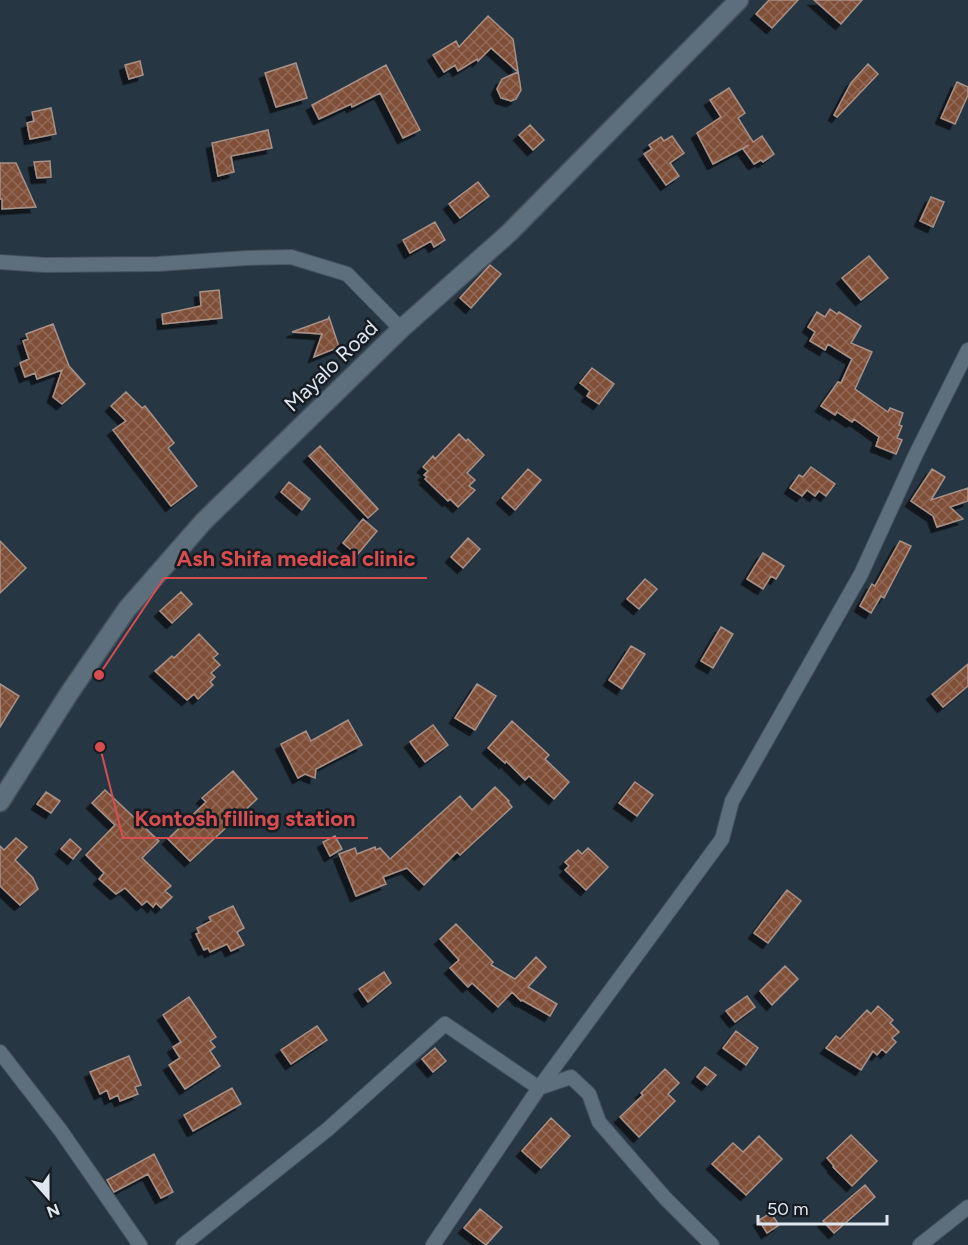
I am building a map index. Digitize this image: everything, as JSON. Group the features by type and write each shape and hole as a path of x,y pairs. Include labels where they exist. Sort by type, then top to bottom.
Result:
{"street":[{"name":"Mayalo Road","path":"0,802 70,692 127,609 204,521 401,329 509,233 739,0"},
{"path":"0,262 45,265 158,264 291,257 347,274 401,329"},
{"path":"433,1245 538,1088 722,839 732,801 861,574 916,454 968,350"},
{"path":"183,1245 328,1129 445,1024 538,1088"},
{"path":"0,1052 60,1131 140,1245"},
{"path":"538,1088 571,1077 589,1094 599,1122 665,1198 712,1245"},
{"path":"920,1245 968,1207"}],"building":[{"path":"769,0 798,0 772,28 756,14"},
{"path":"814,0 862,0 841,24"},
{"path":"488,16 513,39 521,90 516,99 511,101 501,98 497,89 502,79 518,72 491,48 478,61 477,59 458,71 455,65 444,72 433,55 456,41 459,47"},
{"path":"140,61 143,75 129,79 125,65"},
{"path":"296,63 307,98 276,107 265,73"},
{"path":"868,64 878,74 837,117 834,115 851,83"},
{"path":"386,65 420,130 403,138 380,93 352,107 351,104 319,119 312,105"},
{"path":"957,82 968,87 968,95 955,124 941,118"},
{"path":"729,88 745,113 738,118 753,142 762,136 774,154 763,162 761,160 754,164 743,149 749,145 713,164 697,133 721,117 710,100"},
{"path":"51,108 56,134 30,139 27,123 34,121 32,112"},
{"path":"530,125 544,140 533,150 519,135"},
{"path":"268,130 272,148 231,156 234,172 218,176 212,143"},
{"path":"672,136 684,153 670,163 679,176 666,185 644,154 652,149 649,145 661,137 664,141"},
{"path":"50,161 51,177 37,178 34,162"},
{"path":"0,163 16,163 36,207 2,209"},
{"path":"478,182 489,196 460,218 449,204"},
{"path":"931,197 944,202 933,227 920,221"},
{"path":"435,222 445,240 434,247 431,241 410,253 403,240"},
{"path":"869,256 888,278 861,300 842,278"},
{"path":"490,265 501,274 471,308 460,298"},
{"path":"219,290 222,318 163,324 162,314 201,306 200,292"},
{"path":"830,309 861,326 851,343 872,352 855,389 888,412 890,408 903,413 899,425 902,426 897,438 902,440 896,454 876,446 879,437 854,419 852,422 837,412 835,415 821,406 838,382 841,383 852,359 828,344 825,350 810,341 815,332 808,327 817,312 825,317"},
{"path":"329,317 339,347 314,357 322,334 292,332"},
{"path":"53,324 69,366 85,384 62,404 53,397 62,370 37,379 35,373 25,377 20,363 29,359 23,341 28,339 26,334"},
{"path":"592,368 614,384 599,404 587,396 590,391 580,383"},
{"path":"126,392 142,408 145,406 174,443 168,448 197,486 171,506 113,430 126,421 111,406"},
{"path":"459,434 466,441 468,439 484,455 467,473 475,480 469,486 475,490 458,507 450,499 448,501 425,479 427,477 424,475 428,471 423,467 433,456 435,459"},
{"path":"320,446 378,509 368,518 309,456"},
{"path":"811,467 835,484 826,496 819,491 815,496 807,490 802,496 790,488 799,475 803,477"},
{"path":"528,469 541,480 515,510 502,498"},
{"path":"932,469 945,477 931,500 968,488 968,501 950,507 963,519 937,527 933,516 911,501"},
{"path":"289,482 310,499 302,510 281,492"},
{"path":"363,519 377,531 357,555 343,543"},
{"path":"468,538 480,549 463,568 451,557"},
{"path":"0,541 26,568 0,593"},
{"path":"900,541 911,546 884,598 881,596 871,613 860,606 872,584 875,586"},
{"path":"763,553 784,566 776,579 771,576 763,589 747,579"},
{"path":"645,579 657,589 639,609 627,599"},
{"path":"181,592 192,604 172,623 160,611"},
{"path":"721,627 733,634 713,668 701,661"},
{"path":"199,634 218,654 213,658 220,665 211,673 215,677 210,682 213,685 198,699 194,694 187,700 155,671 172,656 174,658"},
{"path":"631,646 645,654 622,689 609,680"},
{"path":"968,664 968,686 943,707 932,694"},
{"path":"0,684 19,696 0,727"},
{"path":"477,684 496,696 475,730 455,718"},
{"path":"348,720 362,745 316,769 315,778 305,774 298,778 281,744 306,731 311,741"},
{"path":"512,721 549,755 545,759 569,782 554,799 529,776 525,780 506,761 505,763 488,748"},
{"path":"433,725 448,745 425,762 410,742"},
{"path":"233,771 257,799 190,861 168,839 206,802 202,798"},
{"path":"635,782 653,795 637,816 619,803"},
{"path":"495,787 512,807 460,855 457,852 424,885 407,868 383,877 386,884 356,896 339,854 355,848 357,854 375,847 376,850 380,848 390,859 460,796 472,810"},
{"path":"105,790 159,841 142,858 171,886 165,891 172,897 161,908 156,903 153,907 147,901 142,905 125,888 116,894 99,879 104,873 86,855 115,825 92,803"},
{"path":"46,792 60,801 51,813 37,804"},
{"path":"335,836 342,849 330,856 323,842"},
{"path":"16,838 27,847 15,860 33,878 38,889 20,905 0,886 0,846 4,850"},
{"path":"70,839 81,849 73,859 61,849"},
{"path":"588,848 608,867 586,890 565,870 569,866 565,862 578,850 582,854"},
{"path":"787,890 801,901 768,943 754,933"},
{"path":"233,906 244,928 237,932 244,945 231,951 227,944 210,952 208,948 204,950 196,934 199,933 197,928 211,921 209,917"},
{"path":"456,924 493,962 491,965 515,979 536,957 546,967 528,987 557,1004 550,1016 521,1001 512,992 498,1007 472,983 468,987 450,968 459,960 440,939"},
{"path":"785,966 798,979 772,1005 760,991"},
{"path":"384,972 391,983 368,1002 359,989"},
{"path":"747,996 755,1007 735,1022 726,1011"},
{"path":"189,997 216,1037 210,1041 215,1047 210,1051 220,1066 185,1089 169,1065 180,1058 173,1047 181,1042 163,1015"},
{"path":"878,1006 893,1020 890,1023 899,1032 892,1038 896,1042 886,1053 882,1049 877,1055 873,1051 861,1070 826,1048 836,1036 840,1039 867,1010 871,1014"},
{"path":"317,1026 327,1040 291,1064 281,1050"},
{"path":"736,1031 758,1048 746,1065 723,1048"},
{"path":"435,1048 446,1061 433,1072 422,1059"},
{"path":"129,1056 141,1085 135,1087 138,1094 120,1101 118,1095 110,1099 107,1090 100,1094 90,1072"},
{"path":"705,1067 716,1075 707,1085 697,1077"},
{"path":"665,1069 679,1083 668,1094 675,1101 639,1137 620,1117"},
{"path":"232,1088 241,1104 193,1131 184,1115"},
{"path":"551,1118 570,1136 541,1168 522,1151"},
{"path":"851,1135 877,1161 852,1186 827,1158"},
{"path":"759,1136 782,1159 746,1195 712,1164 733,1143 743,1152"},
{"path":"154,1154 173,1192 161,1198 148,1174 114,1192 107,1180"},
{"path":"865,1185 875,1197 834,1233 823,1221"},
{"path":"480,1209 502,1227 486,1245 464,1228"},
{"path":"771,1213 779,1225 767,1233 759,1220"}],"place":[{"name":"Ash Shifa medical clinic","path":"99,675"},
{"name":"Kontosh filling station","path":"100,747"}]}
